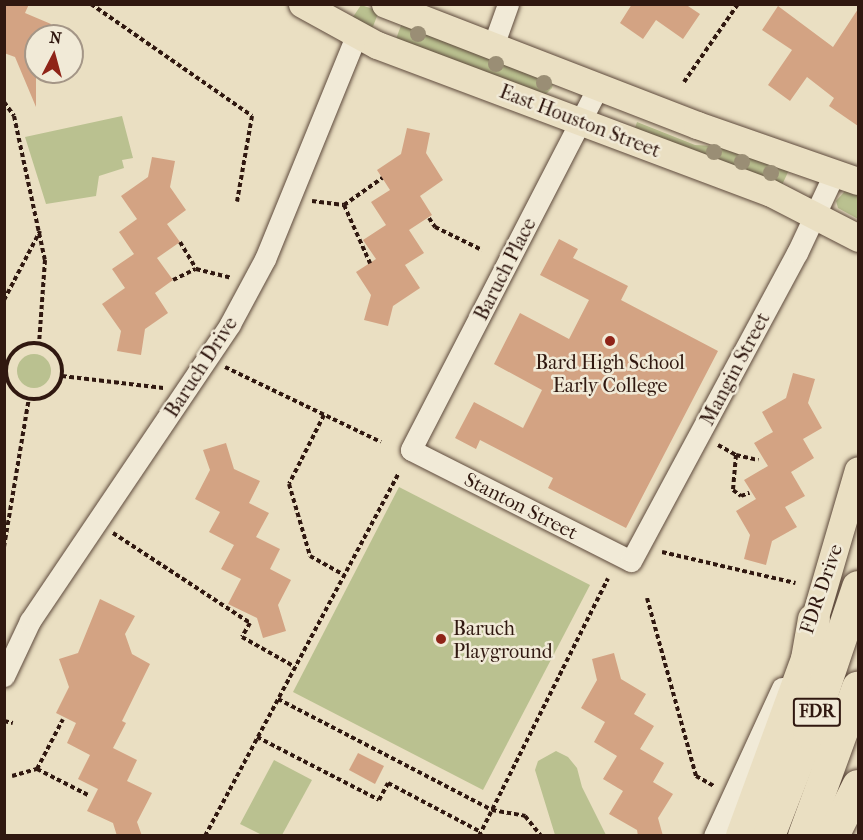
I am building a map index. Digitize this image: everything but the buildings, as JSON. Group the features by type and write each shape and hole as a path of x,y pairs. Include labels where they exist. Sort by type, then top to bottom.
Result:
{"highway":[{"name":"FDR Drive","path":"769,836 809,733 858,587"},
{"path":"742,836 807,659 814,620"},
{"name":"FDR","path":"804,836 858,688"},
{"path":"833,836 858,786"}],"main road":[{"name":"East Houston Street","path":"302,4 356,36 580,123 769,192 858,238"},
{"name":"East Houston Street","path":"385,4 598,87 846,177"},
{"name":"FDR Drive","path":"814,620 858,470"}],"street":[{"path":"493,46 508,4"},
{"name":"Baruch Drive","path":"4,676 30,621 208,358 265,259 356,36"},
{"name":"Baruch Place","path":"411,450 598,87"},
{"name":"Mangin Street","path":"631,561 815,215 846,177"},
{"name":"Stanton Street","path":"411,450 631,561"},
{"name":"FDR Drive","path":"714,836 814,620"}],"path":[{"path":"91,4 252,116 237,201"},
{"path":"684,82 738,4"},
{"path":"4,102 14,116 45,260 39,343"},
{"path":"312,201 344,205 382,178"},
{"path":"344,205 370,263"},
{"path":"429,218 435,227 482,250"},
{"path":"4,300 39,231"},
{"path":"180,242 196,269"},
{"path":"173,280 196,269 233,278"},
{"path":"39,343 55,351 62,376 47,396 29,398 14,390 5,365 15,350 39,343"},
{"path":"208,358 381,442"},
{"path":"62,376 163,388"},
{"path":"4,547 29,398"},
{"path":"324,415 289,484 310,556 344,575"},
{"path":"718,445 736,455 758,460"},
{"path":"736,455 734,490 741,496 749,493"},
{"path":"205,836 399,473"},
{"path":"98,523 250,623 242,637 295,667"},
{"path":"662,552 795,583"},
{"path":"257,737 379,800 388,783 480,834 608,578"},
{"path":"647,598 696,776 715,786"},
{"path":"278,699 492,810 525,816 542,836"},
{"path":"37,769 63,719"},
{"path":"4,721 13,723"},
{"path":"12,776 37,769 88,795"}],"green space":[{"path":"361,5 379,11 372,29 351,20"},
{"path":"403,20 553,83 552,88 545,95 396,39"},
{"path":"122,116 133,158 122,160 124,168 99,176 96,196 46,204 25,137"},
{"path":"637,122 695,145 733,147 789,170 782,185 635,128"},
{"path":"846,190 858,192 858,219 838,208 836,201"},
{"path":"34,354 46,359 51,371 46,383 34,388 22,383 17,371 22,359"},
{"name":"Baruch Playground","path":"399,487 590,585 483,790 293,692"},
{"path":"556,751 568,757 577,768 582,787 606,835 555,835 535,770 538,761"},
{"path":"274,760 312,780 282,835 262,835 240,824"}],"place":[{"name":"Bard High School Early College","path":"610,341"},
{"name":"Baruch Playground","path":"441,639"}]}
